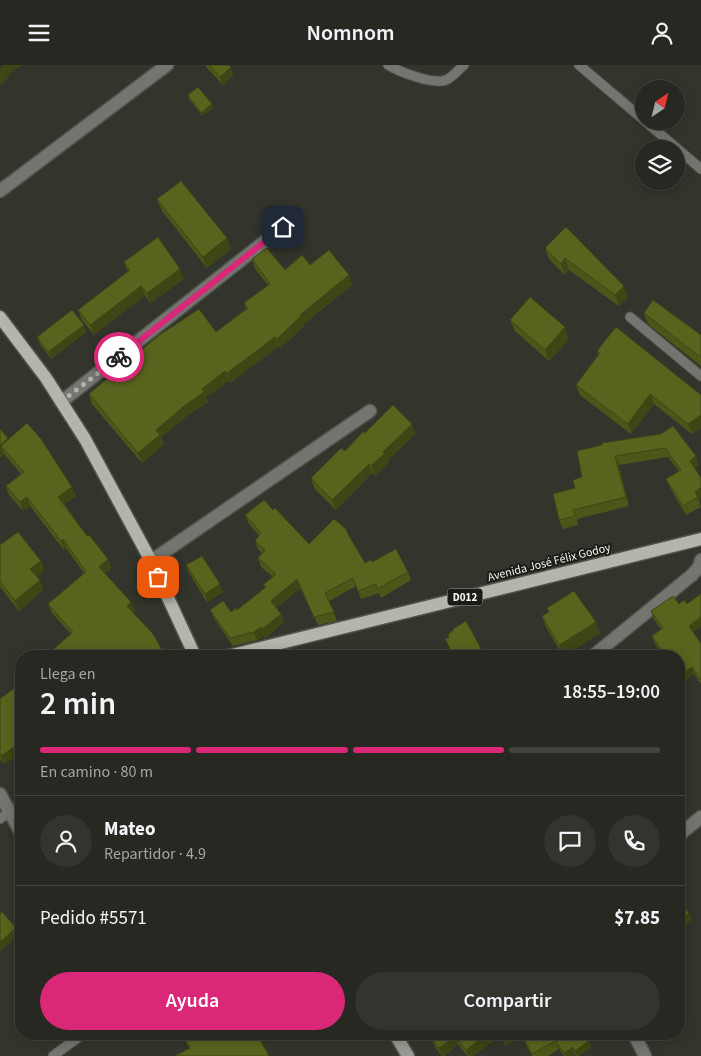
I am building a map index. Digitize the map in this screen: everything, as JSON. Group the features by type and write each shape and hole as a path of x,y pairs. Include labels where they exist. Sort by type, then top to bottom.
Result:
{"main road":[{"path":"1,321 46,378 85,439 151,561 192,650"},
{"name":"Avenida José Félix Godoy","path":"252,650 701,539"},
{"path":"399,1040 408,1056"}],"street":[{"path":"0,191 167,65"},
{"path":"61,402 283,227"},
{"path":"151,561 370,411"},
{"path":"600,650 692,575 699,567 701,559"},
{"path":"0,794 5,815 15,826"},
{"path":"685,830 701,817"},
{"path":"637,1040 645,1056"}],"lane":[{"path":"388,65 397,70 430,80 445,80 464,65"},
{"path":"579,65 635,113"},
{"path":"655,130 701,169"},
{"path":"630,317 701,376"},
{"path":"54,1056 75,1040"}],"building":[{"path":"209,65 229,65 231,67 220,77"},
{"path":"198,87 212,104 201,113 188,95"},
{"path":"181,181 227,238 203,257 157,199"},
{"path":"566,227 624,286 615,295 565,258 561,264 545,248"},
{"path":"158,237 180,269 147,293 141,286 90,325 78,310 130,270 124,262"},
{"path":"267,248 285,270 302,255 310,265 329,250 349,275 300,315 277,339 275,337 202,389 204,392 156,430 160,435 138,453 89,394 158,336 199,309 216,332 248,308 244,303 270,284 252,259"},
{"path":"530,297 565,327 545,350 510,320"},
{"path":"653,300 701,335 700,357 644,313"},
{"path":"72,310 84,325 48,352 37,337"},
{"path":"616,327 701,395 701,415 688,424 650,394 628,424 576,385 600,353 597,351"},
{"path":"393,405 412,424 383,452 385,453 371,466 369,464 332,500 311,478 341,448 345,451"},
{"path":"27,423 41,439 72,487 58,497 87,536 89,535 108,559 99,567 131,602 127,606 153,634 162,650 53,650 73,632 48,604 86,572 63,539 61,541 27,497 20,502 6,486 24,472 1,446"},
{"path":"673,426 696,456 690,461 701,478 701,488 695,492 698,497 683,506 666,479 681,470 665,448 615,456 626,497 573,510 575,516 559,520 553,494 575,488 573,480 582,477 577,451 602,445 602,443 661,434"},
{"path":"0,429 8,438 0,445"},
{"path":"264,500 273,510 275,508 309,544 334,519 346,529 365,563 371,560 372,562 396,549 408,572 377,589 376,584 358,591 353,578 325,593 334,612 314,617 297,579 271,601 281,614 262,629 261,627 254,632 230,638 210,610 223,601 231,612 236,608 237,610 266,587 263,585 276,574 258,558 265,550 255,541 261,533 245,515"},
{"path":"18,532 41,561 30,569 40,580 15,601 0,581 0,545"},
{"path":"202,556 220,584 205,594 186,565"},
{"path":"574,591 596,622 559,645 542,616 549,612 547,608"},
{"path":"701,594 701,617 689,626 701,644 701,681 692,667 685,672 685,650 661,650 652,636 663,628 651,611 673,596 679,604 684,600 687,604"},
{"path":"466,621 482,650 451,650 445,639 449,638 448,634"},
{"path":"15,688 15,746 1,756 0,754 0,699"},
{"path":"685,908 689,913 685,917"},
{"path":"2,912 15,929 0,942 0,913"},
{"path":"186,1040 260,1040 269,1056 175,1056 190,1048"},
{"path":"433,1040 450,1040 439,1048"},
{"path":"458,1040 479,1040 466,1050"},
{"path":"524,1040 555,1041 532,1054"},
{"path":"555,1040 589,1041 575,1051 573,1047 564,1053"}],"way so far":[{"path":"119,357 61,402 85,439 158,577"}],"route":[{"path":"119,357 283,227"}]}
